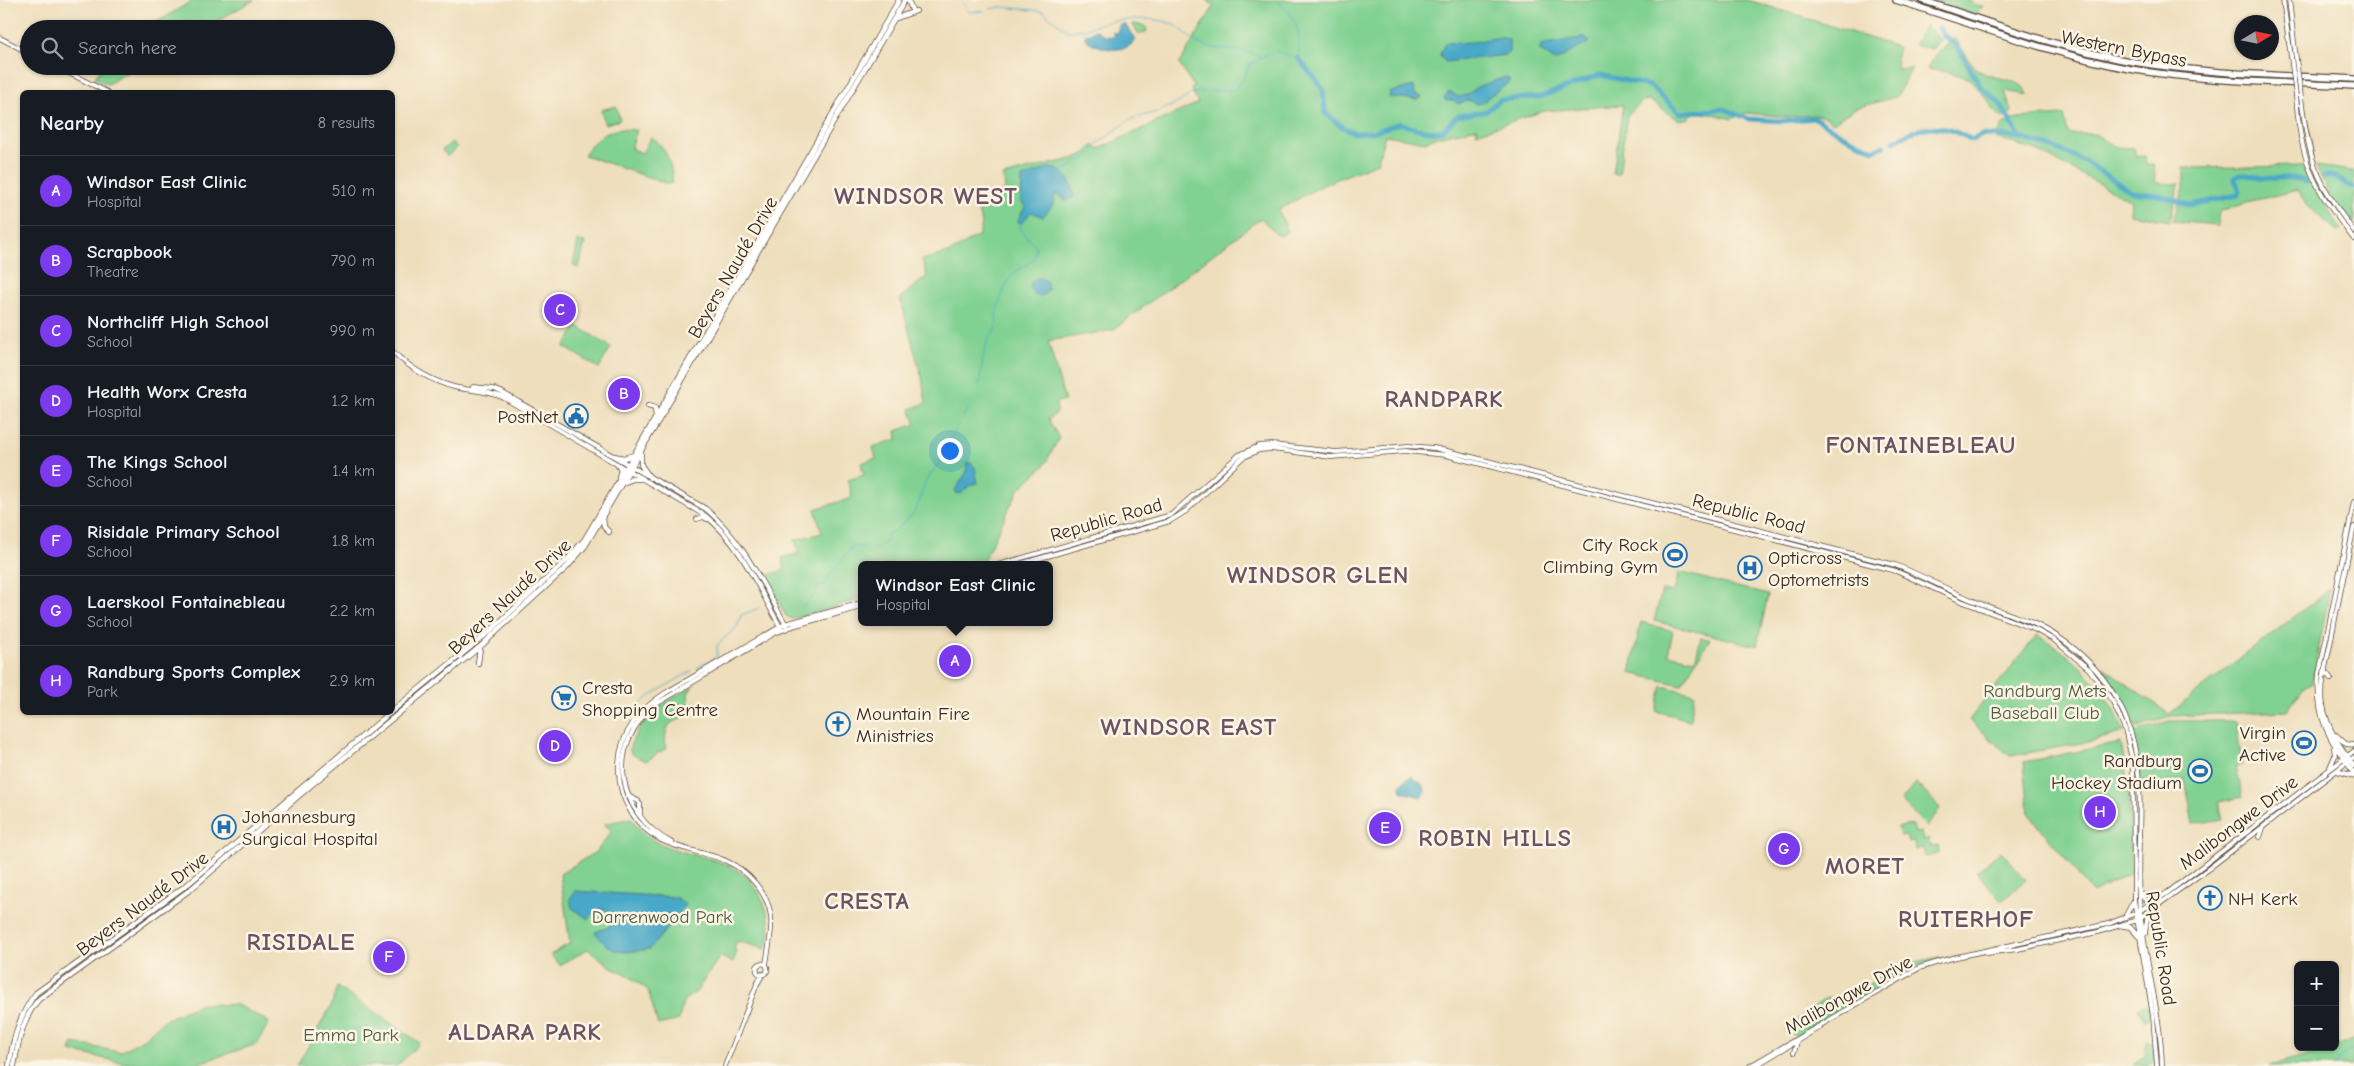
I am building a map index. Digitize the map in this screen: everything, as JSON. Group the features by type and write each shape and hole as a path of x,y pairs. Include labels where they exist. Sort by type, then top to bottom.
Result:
{"highway":[{"name":"Western Bypass","path":"1896,0 2068,54 2132,69 2210,79 2354,86"},
{"name":"Western Bypass","path":"1922,0 2091,52 2160,66 2210,71 2354,79"}],"main road":[{"name":"Beyers Naudé Drive","path":"395,710 482,645 568,566 598,527 624,482 634,455 899,0"},
{"name":"Beyers Naudé Drive","path":"395,715 463,658 567,560 585,539 616,486 642,452 906,0"},
{"path":"894,19 914,11 906,0"},
{"path":"2283,0 2301,138 2312,168 2322,186 2354,231"},
{"path":"2289,0 2308,147 2316,185 2354,239"},
{"path":"0,38 20,48"},
{"path":"73,75 103,90"},
{"path":"395,353 413,368 437,380 456,387 490,392 504,398 617,464 650,478 706,509 728,529 752,564 786,626"},
{"path":"437,380 459,386 494,389 614,456 642,479 699,511 716,524 738,552 781,628"},
{"path":"648,406 654,408 656,418"},
{"name":"Republic Road","path":"1012,561 1171,515 1239,455 1259,446 1272,445 1336,452 1396,446 1426,447 1504,465 1898,566 1956,594 2039,626 2062,639 2100,673 2118,702 2127,728 2134,776 2134,900 2139,918 2153,1016 2157,1066"},
{"name":"Republic Road","path":"1030,561 1172,520 1186,511 1242,458 1254,451 1267,449 1331,457 1405,451 1430,452 1900,572 1961,602 2036,630 2063,646 2097,678 2127,728 2132,733 2139,777 2138,912"},
{"path":"642,452 642,466 650,478"},
{"path":"614,456 627,458 634,455"},
{"path":"616,486 621,470 617,464"},
{"path":"624,482 633,478 642,479"},
{"path":"2328,771 2335,756 2333,745 2320,713 2318,674 2354,502"},
{"path":"604,517 604,526 608,532"},
{"path":"697,519 703,517 716,524"},
{"path":"585,539 598,527"},
{"path":"2345,758 2331,729 2323,704 2325,667 2354,527"},
{"path":"725,1066 757,984 763,974 767,972 766,966 772,939 772,921 766,899 756,883 732,864 663,842 649,834 635,819 626,804 620,785 619,766 625,736 641,712 656,698 781,628 858,604"},
{"path":"786,626 858,608"},
{"path":"679,847 655,833 640,818 627,794 623,778 625,753 636,726 646,713 658,703 781,628"},
{"path":"462,643 463,658 478,663 478,652 482,645"},
{"path":"2325,667 2327,675 2331,679"},
{"name":"Beyers Naudé Drive","path":"9,1066 19,1021 36,993 188,884 388,715"},
{"name":"Beyers Naudé Drive","path":"14,1066 22,1028 31,1009 39,999 191,889 395,715"},
{"path":"2331,729 2341,741 2354,744"},
{"path":"2333,745 2354,766"},
{"name":"Malibongwe Drive","path":"1755,1066 1902,976 1924,966 2120,919 2138,912 2154,902 2354,751"},
{"path":"2350,760 2354,775"},
{"name":"Malibongwe Drive","path":"1750,1066 1919,970 1971,956 2035,946 2118,927 2139,918 2157,907 2350,760"},
{"path":"2336,771 2344,771 2354,775"},
{"path":"627,794 639,802 640,818"},
{"path":"2250,837 2260,837 2264,826"},
{"path":"2138,882 2144,899 2154,902"},
{"path":"2120,919 2128,913 2134,900"},
{"path":"2118,927 2130,927 2142,937 2147,918 2157,907"},
{"name":"Republic Road","path":"2142,937 2160,1025 2162,1066"},
{"path":"757,984 757,966 762,964 768,956"},
{"path":"762,964 766,966"},
{"path":"758,972 763,974"},
{"path":"1785,1049 1794,1053 1797,1039 1789,1036"},
{"path":"2153,1066 2157,1060"}],"green space":[{"path":"194,0 254,0 219,20 160,20"},
{"path":"1207,0 1748,0 1898,47 1896,58 1898,69 1912,68 1896,97 1855,108 1833,123 1827,118 1816,115 1786,117 1746,113 1732,119 1713,114 1694,113 1689,118 1679,120 1649,100 1643,101 1627,116 1619,174 1613,174 1623,105 1544,111 1476,133 1478,128 1432,138 1426,142 1385,135 1377,163 1325,184 1278,210 1288,231 1281,236 1277,235 1261,218 1113,330 1048,341 1065,401 1056,402 1057,413 1048,419 1059,438 1044,466 1019,489 983,561 858,561 858,600 792,619 786,616 765,576 785,570 782,558 799,553 795,540 822,533 815,509 849,499 852,496 848,480 864,475 861,463 876,458 873,447 897,439 896,431 916,424 910,409 926,403 922,378 900,298 927,276 922,260 951,252 979,235 982,224 978,211 990,207 1005,188 1003,176 1075,158 1086,153 1093,145 1098,149 1198,103 1191,89 1194,87 1179,64 1214,6"},
{"path":"1931,0 1968,0 1976,5 1983,6 1975,15"},
{"path":"1132,24 1144,25 1147,29 1146,33 1139,34"},
{"path":"1926,25 1941,40 1932,49 1914,45"},
{"path":"1955,38 1970,61 1981,72 2015,82 2025,89 2028,95 2005,91 2012,112 2003,118 1991,108 1992,105 1970,79 1949,72 1927,69 1932,59"},
{"path":"96,75 123,75 108,84 94,78"},
{"path":"616,106 620,120 605,124 601,110"},
{"path":"2064,115 2068,134 2095,134 2115,147 2134,148 2136,157 2145,156 2146,164 2153,164 2156,183 2179,184 2170,221 2130,214 2131,201 2037,151 1996,138 2003,124 2018,118"},
{"path":"619,129 637,130 631,148 642,153 651,137 656,140 668,157 672,170 672,183 668,184 584,155 598,138"},
{"path":"452,142 457,148 447,156 442,150"},
{"path":"2301,166 2341,229 2337,231 2306,205 2298,190 2243,203 2219,212 2217,225 2173,221 2184,188 2184,168"},
{"path":"2316,166 2354,171 2354,223 2341,213 2336,206"},
{"path":"578,241 585,242 579,268 573,266"},
{"path":"577,326 611,347 599,368 564,347"},
{"path":"1679,572 1768,595 1757,646 1654,621 1662,590 1674,592"},
{"path":"2330,589 2312,683 2305,686 2287,711 2171,716 2133,728 2118,694 2103,667 2169,714"},
{"path":"1641,622 1673,631 1668,654 1695,660 1701,638 1710,639 1681,685 1630,673"},
{"name":"Randburg Mets Baseball Club","path":"2037,635 2078,664 2089,676 2109,702 2124,732 2093,741 2010,756 1969,720"},
{"path":"693,686 688,694 689,704 679,720 671,724 666,731 666,748 646,761 632,754 629,749 634,737 647,719 663,704"},
{"path":"1662,686 1695,694 1690,720 1656,711"},
{"path":"2169,721 2236,721 2242,765 2236,767 2243,797 2219,802 2223,819 2193,824 2185,779 2141,787 2133,732"},
{"path":"2121,743 2129,790 2131,873 2093,893 2029,814 2024,762"},
{"path":"1916,783 1940,808 1927,827 1901,801"},
{"name":"Darrenwood Park","path":"631,818 650,838 683,852 717,861 747,877 758,892 767,912 769,922 770,931 765,949 737,941 734,949 737,951 733,963 720,956 697,991 683,1001 679,1020 658,1025 648,990 623,972 615,970 588,949 560,965 550,955 570,943 560,874 597,851 612,831 604,824"},
{"path":"1913,825 1915,833 1921,832 1923,840 1929,839 1930,847 1938,846 1939,854 1925,857 1923,848 1915,850 1914,842 1908,843 1906,835 1900,836 1898,827"},
{"path":"2001,851 2025,880 2002,901 1976,872"},
{"path":"1942,958 1901,974 1795,1036 1785,1029 1826,998 1842,998 1907,964"},
{"name":"Emma Park","path":"337,987 420,1043 397,1066 297,1066 332,1004"},
{"path":"201,1004 237,1005 269,1022 257,1044 193,1065 124,1063 70,1051 73,1043 120,1052 145,1038 164,1020"},
{"path":"2145,1005 2149,1007 2150,1016 2145,1021 2138,1008"},
{"path":"2354,1038 2353,1066 2269,1066 2321,1051 2339,1051 2339,1045"},
{"path":"2146,1041 2153,1044 2154,1061 2149,1065 2133,1065 2146,1054"}],"water":[{"path":"1125,24 1135,39 1126,48 1111,49 1095,45 1084,37 1097,30 1104,36 1113,37 1115,35 1111,32 1117,33 1119,25"},
{"path":"1500,37 1509,40 1509,52 1506,55 1446,62 1441,58 1440,54 1445,43 1473,42"},
{"path":"1585,38 1590,42 1555,61 1540,51 1541,45"},
{"path":"1505,77 1509,79 1509,83 1488,97 1484,102 1476,104 1469,100 1458,104 1453,100 1446,101 1444,98 1449,92 1459,97 1467,95 1477,87"},
{"path":"1414,86 1415,95 1422,97 1418,100 1389,97 1391,92"},
{"path":"1048,168 1059,170 1067,177 1074,197 1065,201 1059,194 1055,195 1054,203 1043,217 1031,212 1022,223 1017,222 1025,207 1021,201 1022,178"},
{"path":"1039,278 1045,281 1048,287 1045,293 1039,296 1033,293 1030,287 1033,281"},
{"path":"970,462 975,467 978,483 969,486 962,493 957,494 955,490 966,473 967,463"},
{"path":"1411,776 1422,784 1426,792 1421,797 1402,792 1400,785"},
{"path":"575,891 676,897 686,905 650,949 625,952 613,949 607,945 595,932 609,927 611,918 606,909 597,910 588,919 572,908 570,899"}],"waterway":[{"path":"1193,40 1201,45 1218,49 1244,51 1261,57 1275,51 1298,58 1299,40 1296,25 1293,18 1276,0"},
{"path":"962,2 969,12 984,11"},
{"path":"990,9 1001,7 1042,11 1068,31 1081,30 1117,20 1164,21 1173,24 1192,39"},
{"path":"1939,28 1943,35 1957,46 1981,87 2000,104 2021,139"},
{"path":"1062,173 1076,162 1088,157 1098,143 1131,119 1157,112 1180,102 1192,93 1236,89 1246,74 1248,66 1262,57"},
{"path":"1298,58 1323,89 1325,113 1341,126 1355,133 1373,132 1400,123 1417,129 1436,132 1443,130 1457,116 1487,111 1499,100 1540,97 1600,75 1650,86 1680,113 1724,109 1749,119 1783,121 1815,118 1844,136 1874,150 1884,146"},
{"path":"1894,141 1915,131 1933,127 1951,130 1972,140 1982,135 2016,137 2055,148 2086,162 2132,192 2158,195 2190,205 2238,195 2240,190 2234,178 2241,175 2264,178 2291,178 2307,182"},
{"path":"2324,176 2332,176 2354,188"},
{"path":"979,385 984,352 989,338 997,328 996,314 1005,287 1013,274 1034,259 1036,248 1021,230 1021,222"},
{"path":"802,608 815,595 818,587 825,585 829,576 853,546 878,549 885,543 888,533 895,531 912,515 919,503 925,482 939,463 948,442 968,409"},
{"path":"697,668 717,656 717,645 737,627 741,615 759,608"},
{"path":"636,710 653,694 692,671"},
{"path":"2335,1066 2345,1053 2354,1048"}],"place":[{"name":"Northcliff High School","path":"560,310"},
{"name":"Scrapbook","path":"624,394"},
{"name":"PostNet","path":"576,416"},
{"name":"City Rock Climbing Gym","path":"1675,555"},
{"name":"Opticross Optometrists","path":"1750,568"},
{"name":"Windsor East Clinic","path":"955,661"},
{"name":"Cresta Shopping Centre","path":"564,698"},
{"name":"Mountain Fire Ministries","path":"838,724"},
{"name":"Virgin Active","path":"2304,743"},
{"name":"Health Worx Cresta","path":"555,746"},
{"name":"Randburg Hockey Stadium","path":"2200,771"},
{"name":"Randburg Sports Complex","path":"2100,812"},
{"name":"Johannesburg Surgical Hospital","path":"224,827"},
{"name":"The Kings School","path":"1385,828"},
{"name":"Laerskool Fontainebleau","path":"1784,849"},
{"name":"NH Kerk","path":"2210,898"},
{"name":"Risidale Primary School","path":"389,957"}],"district":[{"name":"WINDSOR WEST","path":"926,196"},
{"name":"RANDPARK","path":"1444,399"},
{"name":"FONTAINEBLEAU","path":"1921,445"},
{"name":"WINDSOR GLEN","path":"1318,575"},
{"name":"WINDSOR EAST","path":"1189,727"},
{"name":"ROBIN HILLS","path":"1495,838"},
{"name":"MORET","path":"1865,866"},
{"name":"CRESTA","path":"867,901"},
{"name":"RUITERHOF","path":"1966,919"},
{"name":"RISIDALE","path":"301,942"},
{"name":"ALDARA PARK","path":"525,1032"}]}
